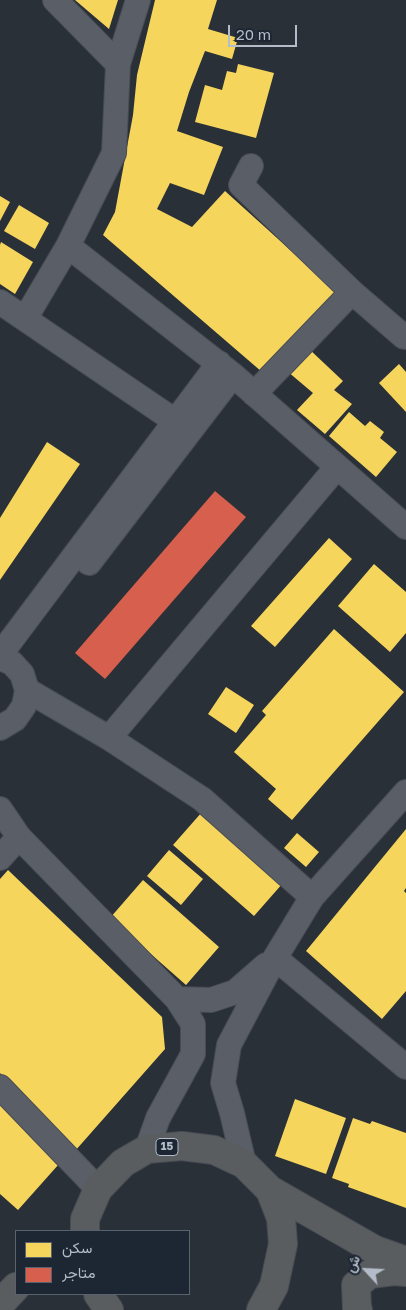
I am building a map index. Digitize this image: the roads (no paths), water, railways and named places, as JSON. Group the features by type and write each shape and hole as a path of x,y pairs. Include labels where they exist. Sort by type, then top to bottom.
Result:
{"highway":[{"name":"15","path":"80,1227 98,1189 124,1162 147,1148 182,1146 214,1150 244,1164 270,1190 375,1250 406,1261"},
{"path":"261,1310 274,1286 283,1244 282,1218 270,1190"},
{"path":"358,1310 356,1285 370,1274 394,1271 406,1272"},
{"path":"0,1304 15,1288"},
{"path":"99,1295 109,1310"}],"street":[{"path":"55,0 118,64"},
{"path":"26,319 68,246 114,153 118,64 138,0"},
{"path":"251,166 241,186 352,292 404,337"},
{"path":"68,246 226,369 406,527"},
{"path":"254,394 352,292"},
{"path":"0,302 175,421"},
{"path":"4,659 175,421 226,369"},
{"path":"4,659 226,369"},
{"path":"109,738 338,467"},
{"path":"0,728 15,720 24,706 27,690 22,674 4,659"},
{"path":"27,690 109,738 202,799 312,898"},
{"path":"244,1164 232,1113 222,1083 229,1045 275,958 312,898 406,792"},
{"path":"0,809 19,837 177,999 193,1024 193,1054 158,1118 147,1148"},
{"path":"0,858 19,837"},
{"path":"177,999 211,1000 235,992 275,958"},
{"path":"275,958 406,1067"},
{"path":"0,1087 98,1189"}]}
